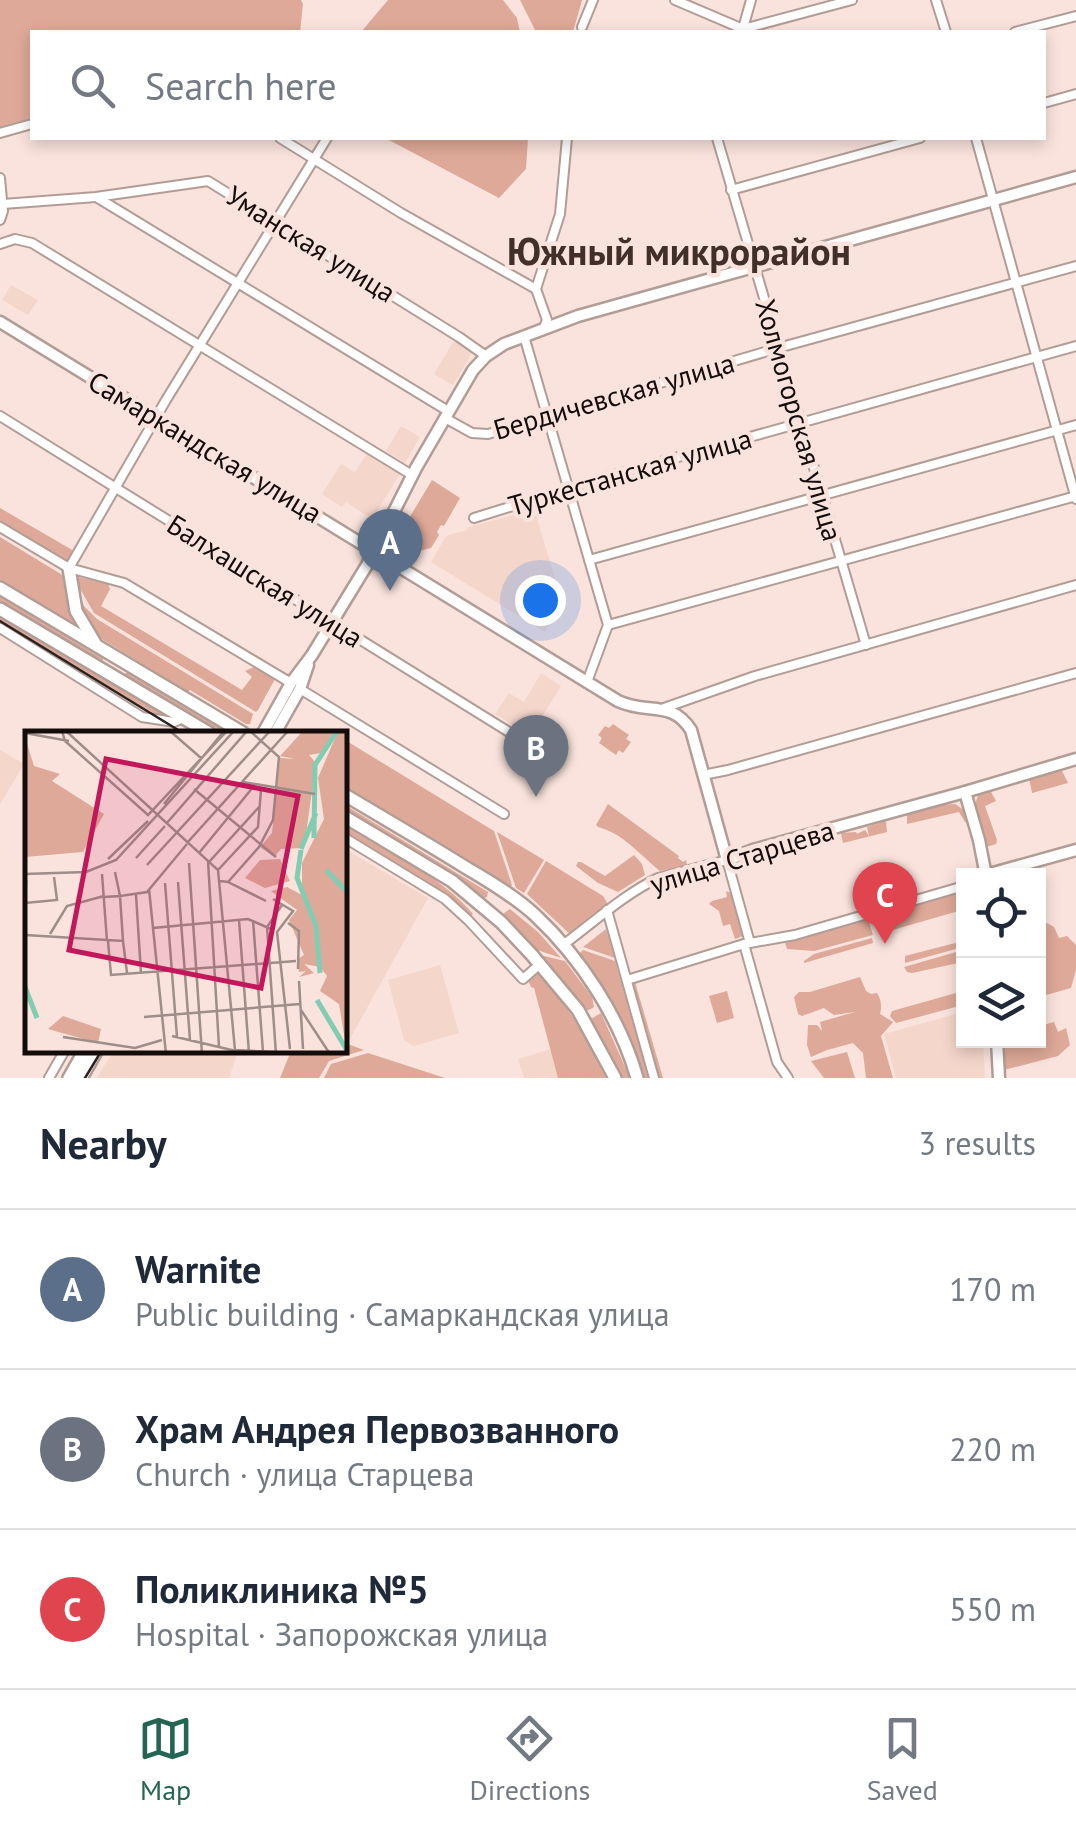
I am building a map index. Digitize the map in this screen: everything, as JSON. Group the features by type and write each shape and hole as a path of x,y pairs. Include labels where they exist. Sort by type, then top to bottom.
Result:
{"main road":[{"path":"264,731 374,550 470,374 486,356 504,344 578,316 1076,178"},
{"name":"Самаркандская улица","path":"0,322 614,698 634,707 662,709"},
{"path":"69,568 76,611 95,643"},
{"path":"0,588 239,731"},
{"path":"0,609 206,731"},
{"path":"97,668 108,664 107,651"},
{"path":"122,684 119,670 132,666"},
{"path":"276,731 295,686"},
{"path":"662,709 678,713 691,730 727,860"},
{"name":"улица Старцева","path":"727,860 1076,760"},
{"path":"966,792 985,868"},
{"path":"348,796 490,882 535,915 563,945 598,994 616,1024 637,1078"},
{"path":"348,820 452,881 501,922 578,1010 615,1078"},
{"path":"1011,868 1076,850"},
{"path":"478,901 492,898 490,882"},
{"path":"501,922 501,906 517,901"},
{"path":"578,1010 595,1013 600,1002 598,994"},
{"path":"998,1048 1000,1078"},
{"path":"69,1078 83,1053"},
{"path":"80,1078 95,1053"}],"street":[{"path":"582,28 592,0"},
{"path":"675,0 741,30"},
{"path":"743,30 752,0"},
{"path":"747,30 852,0"},
{"path":"936,0 945,30"},
{"path":"1023,30 1076,16"},
{"path":"1046,102 1076,94"},
{"path":"0,133 30,125"},
{"path":"284,140 536,289"},
{"path":"69,568 156,417 326,140"},
{"path":"543,330 547,320 536,289 560,214 567,140"},
{"name":"Холмогорская улица","path":"717,140 866,645"},
{"path":"732,190 913,140"},
{"path":"608,626 1076,497 977,140"},
{"path":"0,178 0,220"},
{"name":"Уманская улица","path":"3,204 96,197 208,181 486,356"},
{"name":"Бердичевская улица","path":"96,197 238,282 470,432 482,435 1076,266"},
{"path":"0,244 15,239 32,243 412,475"},
{"path":"524,336 608,626 587,682"},
{"name":"Туркестанская улица","path":"474,518 1076,346"},
{"name":"Балхашская улица","path":"0,416 530,745"},
{"path":"590,560 1076,424"},
{"path":"0,527 69,568 124,583 504,814"},
{"path":"662,709 755,676 1076,585"},
{"path":"0,628 142,718 174,722 183,718"},
{"path":"703,775 1076,673"},
{"path":"348,840 445,899 522,979 540,964"},
{"path":"727,860 777,1062 788,1078"},
{"name":"улица Старцева","path":"563,945 607,910 658,878 727,860"},
{"path":"627,980 956,888"},
{"path":"607,910 654,1078"},
{"path":"49,1078 63,1053"}],"shaded area":[{"path":"0,0 301,0 303,4 300,30 30,30 30,127 0,131"},
{"path":"388,0 503,0 517,18 520,30 363,30"},
{"path":"520,0 582,0 574,30 535,30"},
{"path":"389,140 528,140 526,169 499,198"},
{"path":"11,285 38,300 28,315 2,300"},
{"path":"455,339 473,351 453,385 434,374"},
{"path":"401,426 420,437 405,463 386,451"},
{"path":"367,454 400,474 372,519 346,502 342,507 322,494 341,464 355,472"},
{"path":"432,480 460,498 431,548 417,554 396,540"},
{"path":"0,508 74,551 66,562 58,558 0,522"},
{"path":"534,509 562,601 545,632 431,562 446,536"},
{"path":"0,537 69,579 85,632 0,582"},
{"path":"78,577 108,584 110,589 101,606 242,690 252,677 245,671 254,667 275,679 258,710 94,613 75,580"},
{"path":"78,591 84,606 97,619 253,714 250,724 188,692 100,638 82,616"},
{"path":"0,594 103,657 103,662 0,603"},
{"path":"0,615 171,719 158,716 0,620"},
{"path":"132,672 228,731 215,731 125,674"},
{"path":"541,673 561,686 530,736 495,714 509,693 524,702"},
{"path":"613,724 629,735 626,739 631,742 623,753 619,750 616,755 599,743 602,738 598,735 605,726"},
{"path":"348,742 494,831 512,885 510,888 493,882 348,793"},
{"path":"0,750 24,764 0,804"},
{"path":"1061,769 1068,783 1032,793 1029,778"},
{"path":"990,790 996,801 985,806 997,840 986,847 975,804 979,793"},
{"path":"608,804 683,862 686,860 687,865 660,871 624,840 598,827"},
{"path":"955,804 970,821 965,822 959,812 907,824 907,815 936,805"},
{"path":"348,807 488,892 482,899 348,814"},
{"path":"886,821 887,832 843,843 841,833 865,830 869,836 867,827"},
{"path":"348,828 430,876 473,914 470,916 446,895 348,836"},
{"path":"497,832 544,860 524,893 516,888"},
{"path":"348,851 428,898 348,1042"},
{"path":"634,855 645,875 618,892 576,866 581,862 605,876"},
{"path":"546,861 603,896 609,906 571,935 527,894"},
{"path":"726,891 731,893 743,936 735,939 730,924 723,926 719,911 709,904 727,897"},
{"path":"956,893 956,912 889,931 884,915"},
{"path":"510,909 561,958 534,949 505,920 504,913"},
{"path":"868,919 873,935 814,951 787,949 785,943"},
{"path":"1046,923 1054,927 1059,938 1067,936 1076,945 1071,988 1046,995"},
{"path":"606,929 615,958 583,947"},
{"path":"872,938 873,943 804,963 814,954"},
{"path":"956,943 956,949 905,963 905,956"},
{"path":"583,950 615,961 649,1078 643,1078 638,1062 577,956"},
{"path":"956,952 956,964 912,973 904,967"},
{"path":"540,955 565,961 592,997 594,1007 584,1010"},
{"path":"440,965 459,1033 414,1046 404,1040 388,980"},
{"path":"541,974 575,1020 606,1078 558,1078 534,988 527,978"},
{"path":"860,977 866,991 877,993 880,1014 893,1022 881,1036 893,1078 866,1078 863,1053 853,1043 811,1057 807,1045 808,1025 817,1025 822,1031 820,1022 855,1012 834,1015 824,1008 802,1016 794,997 799,992"},
{"path":"635,982 663,1078 657,1078 631,985"},
{"path":"727,991 734,1018 717,1023 709,996"},
{"path":"956,993 956,1007 896,1023 890,1016 892,1011"},
{"path":"601,1013 630,1078 621,1078 589,1020"},
{"path":"956,1014 956,1048 983,1048 985,1078 896,1078 884,1034"},
{"path":"1054,1022 1058,1032 1066,1028 1070,1045 1058,1056 1004,1070 1002,1048 1046,1048 1046,1024"},
{"path":"348,1044 364,1050 329,1061 319,1078 280,1078 290,1053 348,1053"},
{"path":"551,1049 558,1078 524,1078 518,1059"},
{"path":"847,1052 855,1078 824,1078 811,1061"},
{"path":"112,1053 237,1053 229,1078 97,1078"},
{"path":"368,1053 445,1078 324,1078 331,1064"}],"tram line":[{"path":"0,621 180,731"},
{"path":"85,1078 100,1053"}],"place":[{"name":"Warnite","path":"390,591"},
{"name":"Храм Андрея Первозванного","path":"536,797"},
{"name":"Поликлиника №5","path":"885,944"}],"district":[{"name":"Южный микрорайон","path":"679,252"}]}
